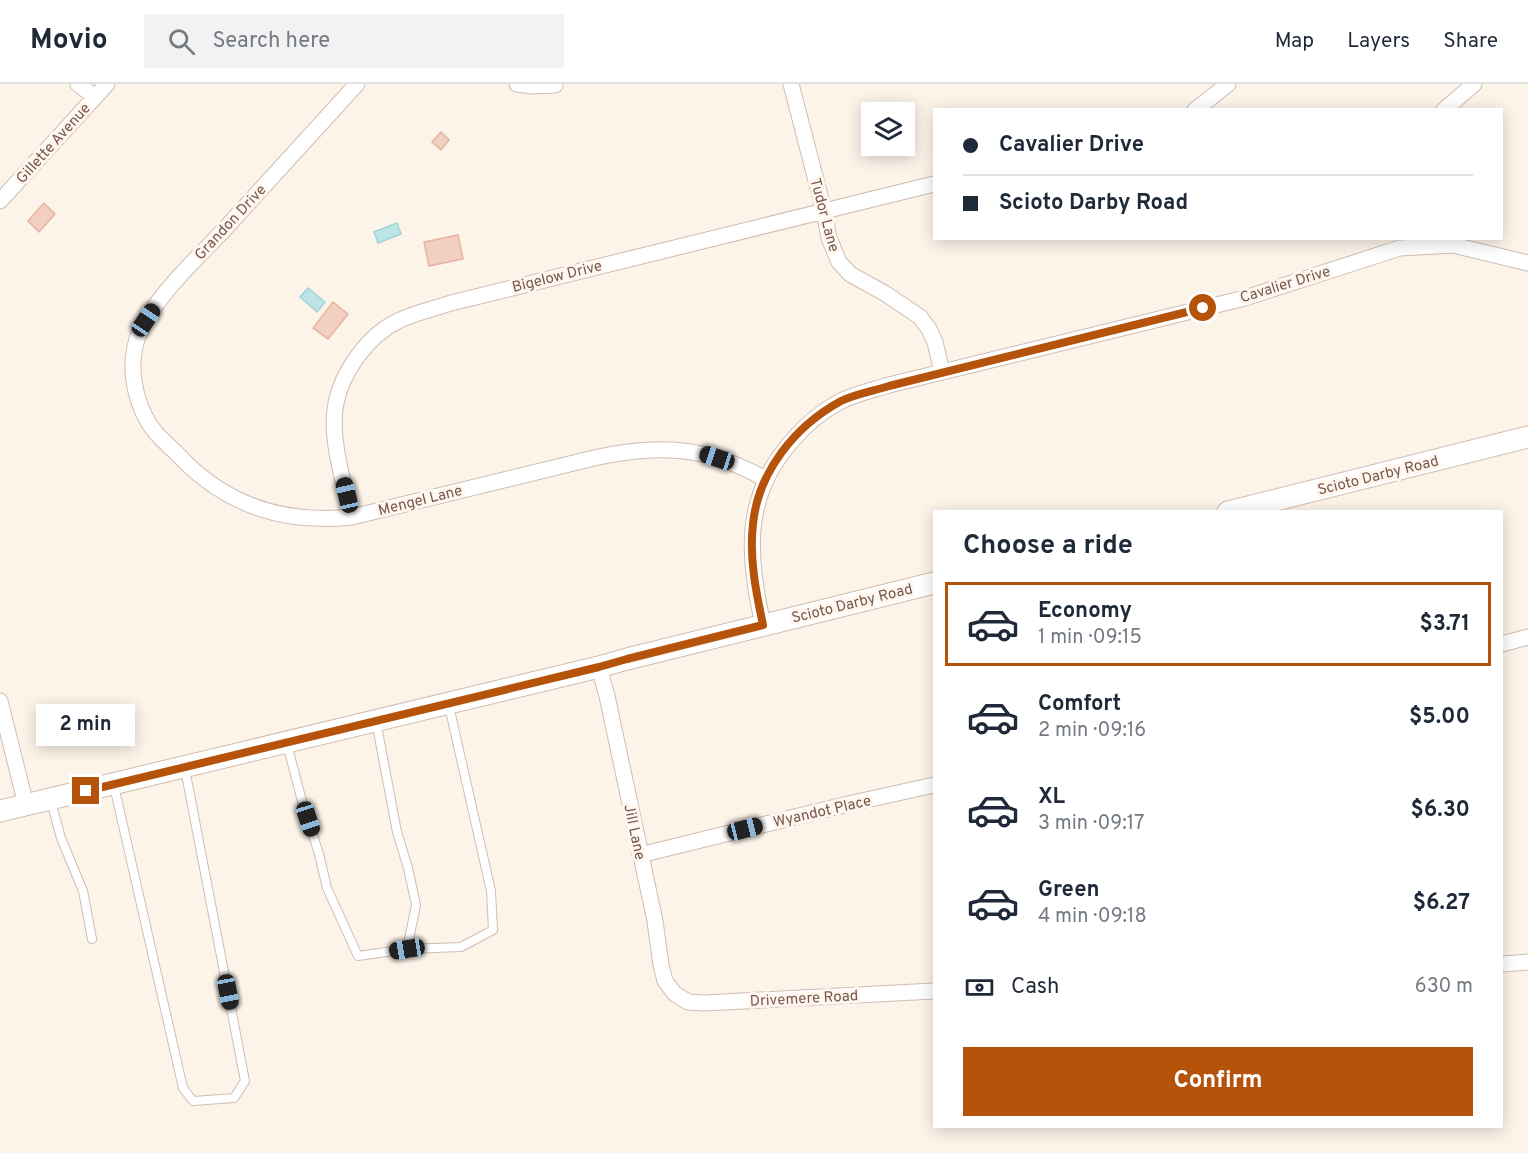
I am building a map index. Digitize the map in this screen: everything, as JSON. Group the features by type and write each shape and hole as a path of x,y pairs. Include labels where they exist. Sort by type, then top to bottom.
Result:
{"main road":[{"name":"Scioto Darby Road","path":"1236,510 1528,437"},
{"name":"Scioto Darby Road","path":"0,811 448,704 933,583"}],"street":[{"path":"78,84 95,97"},
{"name":"Gillette Avenue","path":"0,201 107,84"},
{"name":"Grandon Drive","path":"134,376 136,341 155,307 174,283 357,84"},
{"path":"518,84 555,85"},
{"name":"Tudor Lane","path":"791,84 829,238 839,262 850,274 886,294 920,317 935,342 942,372"},
{"path":"1198,108 1228,84"},
{"path":"1446,108 1474,84"},
{"name":"Bigelow Drive","path":"352,517 337,451 335,404 341,385 351,366 379,332 399,321 451,303 933,184"},
{"name":"Cavalier Drive","path":"763,625 756,592 753,559 752,526 755,506 765,479 781,452 800,430 843,400 942,372 1245,298 1399,243 1453,245 1528,263"},
{"name":"Mengel Lane","path":"134,376 136,391 144,413 155,432 188,465 234,498 263,510 293,518 328,520 352,517 594,458 652,449 705,454 765,479"},
{"path":"1503,644 1528,637"},
{"name":"Jill Lane","path":"599,667 655,921 661,964 665,981 675,994"},
{"path":"0,701 26,805"},
{"name":"Wyandot Place","path":"640,855 933,785"},
{"path":"1503,964 1528,962"},
{"name":"Drivemere Road","path":"675,994 688,1002 704,1003 933,991"}],"lane":[{"path":"286,742 327,888 358,956 407,949 461,947 493,930 491,891 448,704"},
{"path":"376,721 397,832 416,905 407,949"},
{"path":"114,784 183,1088 193,1101 234,1098 245,1081 184,767"},
{"path":"51,799 61,838 83,891 92,939"}],"water":[{"path":"397,223 401,234 378,243 374,232"},
{"path":"308,288 325,302 317,312 300,297"}],"building":[{"path":"441,132 449,140 441,150 432,142"},
{"path":"44,203 55,214 39,232 28,221"},
{"path":"458,235 463,259 429,266 424,242"},
{"path":"333,302 348,314 328,339 313,328"}],"route":[{"path":"86,791 763,625 756,592 753,559 752,526 755,506 765,479 781,452 800,430 825,411 843,400 889,386 1203,308"}]}
